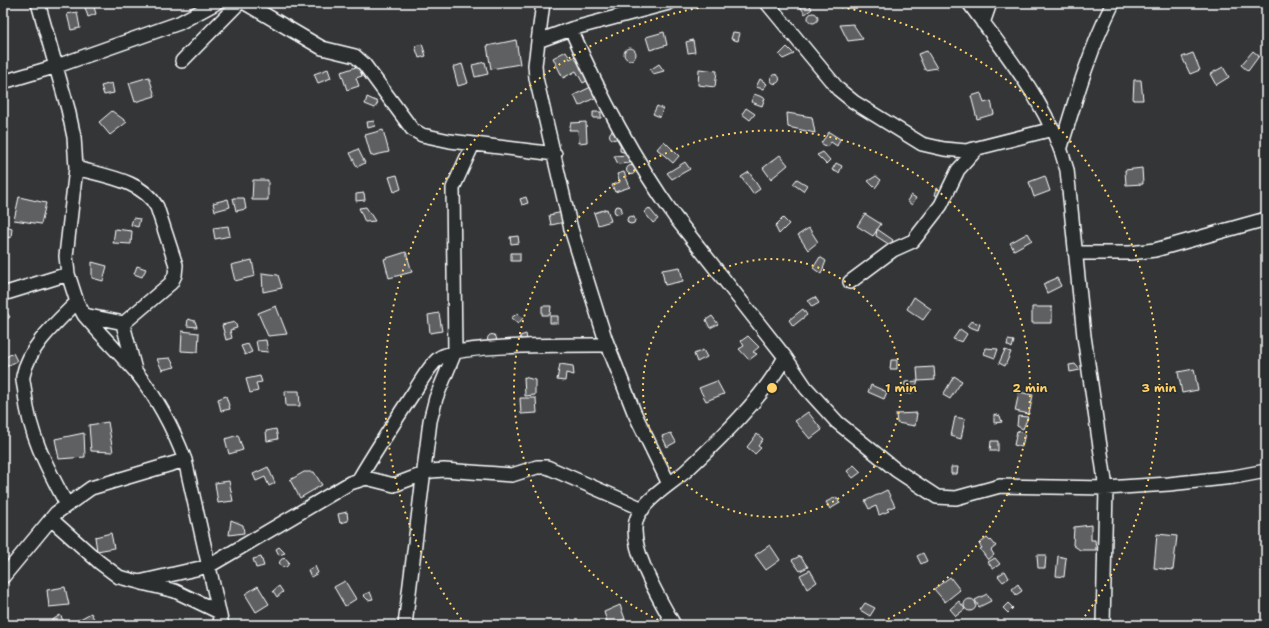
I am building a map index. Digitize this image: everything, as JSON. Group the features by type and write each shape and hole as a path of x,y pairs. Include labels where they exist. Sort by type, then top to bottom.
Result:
{"street":[{"path":"38,3 57,66 74,137 76,168 66,256 68,274 77,302 84,315 101,336 135,372 164,411 177,438 185,460 222,625"},
{"path":"3,82 57,66 179,23 216,3"},
{"path":"182,61 239,3"},
{"path":"245,3 322,48 354,56 364,64 412,129 422,136 555,154"},
{"path":"543,3 535,65 536,78 541,103 555,154 571,229 608,345 634,412 669,484"},
{"path":"538,41 571,29 669,3"},
{"path":"767,3 838,89 854,102 922,144 944,149 966,151 1053,129"},
{"path":"969,3 1028,84 1053,129 1061,147 1067,170 1071,197 1075,253 1084,336 1106,488 1103,625"},
{"path":"983,22 990,3"},
{"path":"1061,147 1083,72 1098,34 1113,3"},
{"path":"571,29 612,113 674,218 785,357 806,388 846,430 896,470 937,497 956,498 1000,486 1012,485 1106,488 1169,484 1234,477 1266,471"},
{"path":"405,625 430,421 436,398 455,352 453,188 473,144"},
{"path":"850,282 893,250 912,241 917,236 942,205 958,170 977,149"},
{"path":"76,168 119,180 141,190 152,199 157,207 176,265 175,275 171,283 124,323"},
{"path":"1075,253 1130,253 1155,250 1266,219"},
{"path":"3,294 68,274"},
{"path":"67,505 51,475 34,437 26,405 23,376 33,351 54,324 77,302"},
{"path":"84,315 124,323"},
{"path":"124,323 135,372"},
{"path":"139,582 209,566 359,479 383,439 427,373 439,358 455,352 532,346 608,345"},
{"path":"674,625 654,588 637,545 636,520 642,509 669,484 687,470 752,404 768,385 785,357"},
{"path":"3,577 52,519 67,505 91,488 185,460"},
{"path":"359,479 373,479 394,485 444,470 512,476 547,466 642,509"},
{"path":"52,519 99,562 119,578 175,591 219,612"}],"building":[{"path":"93,3 96,14 88,17 84,4"},
{"path":"798,3 814,3 810,6 812,9 805,14"},
{"path":"77,12 80,28 71,30 67,14"},
{"path":"811,13 815,13 817,14 817,22 811,23 808,20 808,16"},
{"path":"853,24 863,39 848,41 840,25"},
{"path":"664,32 667,45 650,50 646,37"},
{"path":"733,32 740,33 738,41 731,39"},
{"path":"516,40 520,64 491,69 487,46"},
{"path":"693,40 695,52 688,53 686,42"},
{"path":"422,44 426,56 419,58 415,46"},
{"path":"787,47 794,54 783,59 779,55"},
{"path":"632,48 635,49 635,59 628,60 625,59 624,52 625,49"},
{"path":"566,51 570,59 579,54 592,78 583,83 576,71 563,78 553,58"},
{"path":"927,51 937,68 925,70 918,54"},
{"path":"1253,51 1259,56 1248,71 1241,65"},
{"path":"1193,53 1200,70 1190,74 1182,57"},
{"path":"485,62 488,74 475,77 472,65"},
{"path":"462,64 468,83 458,86 453,67"},
{"path":"659,64 664,71 653,74 650,70"},
{"path":"359,66 362,76 356,78 359,86 347,90 341,72"},
{"path":"1223,67 1229,77 1216,85 1210,74"},
{"path":"328,69 331,78 318,83 314,74"},
{"path":"699,69 717,71 715,87 698,85"},
{"path":"773,75 777,75 779,79 777,83 773,83 771,81 771,77"},
{"path":"149,77 155,96 135,102 129,83"},
{"path":"760,79 767,84 763,89 756,87"},
{"path":"1134,80 1141,80 1143,100 1133,100"},
{"path":"112,83 114,93 104,95 101,86"},
{"path":"593,86 598,96 579,106 574,95"},
{"path":"981,93 984,103 991,101 994,114 977,119 971,96"},
{"path":"754,94 765,98 762,106 751,102"},
{"path":"367,97 378,102 375,108 365,104"},
{"path":"657,106 663,109 660,117 653,114"},
{"path":"746,108 755,114 750,120 742,114"},
{"path":"112,111 127,122 110,135 99,122"},
{"path":"593,112 601,112 601,118 593,118"},
{"path":"787,113 812,117 815,133 788,127"},
{"path":"374,121 375,126 368,128 367,122"},
{"path":"586,122 587,142 579,143 578,130 569,130 571,123"},
{"path":"383,130 389,152 371,156 365,135"},
{"path":"612,131 616,131 618,135 616,139 612,139 610,137 610,133"},
{"path":"829,132 840,139 837,146 831,142 827,147 821,143"},
{"path":"664,141 679,156 673,163 657,149"},
{"path":"623,144 627,152 626,153 620,151 620,146"},
{"path":"358,149 365,163 357,167 350,153"},
{"path":"823,152 830,160 826,164 817,155"},
{"path":"627,155 630,163 618,164 614,156"},
{"path":"780,155 788,165 771,179 763,168"},
{"path":"685,162 690,169 672,179 667,173"},
{"path":"836,163 842,166 839,173 832,170"},
{"path":"631,165 636,170 631,175 626,170"},
{"path":"1142,168 1143,184 1126,185 1125,170"},
{"path":"624,172 630,187 615,192 612,185 620,182 617,174"},
{"path":"749,172 760,189 753,194 741,177"},
{"path":"397,175 401,189 394,192 389,177"},
{"path":"876,176 881,180 875,188 868,181"},
{"path":"1045,176 1050,191 1034,197 1029,182"},
{"path":"797,179 807,185 803,191 793,184"},
{"path":"253,180 268,180 268,200 252,200"},
{"path":"937,188 943,193 940,197 935,195"},
{"path":"364,193 365,200 356,201 356,194"},
{"path":"911,195 916,198 912,205 907,201"},
{"path":"19,197 46,203 41,224 14,220"},
{"path":"526,197 528,203 522,205 520,199"},
{"path":"233,198 244,198 246,209 236,211"},
{"path":"228,199 230,207 215,211 213,203"},
{"path":"618,206 621,207 621,213 618,214 615,213 614,210 615,207"},
{"path":"366,207 375,221 365,222 359,208"},
{"path":"649,208 658,219 653,223 644,212"},
{"path":"607,209 611,221 598,225 594,213"},
{"path":"563,212 565,222 551,225 549,215"},
{"path":"865,214 881,224 873,236 857,226"},
{"path":"629,216 633,216 635,220 633,224 629,224 627,222 627,218"},
{"path":"133,218 140,219 138,227 131,225"},
{"path":"783,218 789,224 779,234 775,226"},
{"path":"3,225 12,228 11,238 3,236"},
{"path":"228,226 230,236 215,239 213,228"},
{"path":"809,228 818,242 808,250 798,235"},
{"path":"115,229 132,231 131,244 113,243"},
{"path":"877,229 893,240 890,245 876,236"},
{"path":"1028,233 1032,240 1014,250 1010,243"},
{"path":"518,236 519,243 511,244 510,237"},
{"path":"406,252 412,272 389,278 384,259"},
{"path":"511,253 520,253 520,261 511,261"},
{"path":"820,257 826,261 821,274 813,268"},
{"path":"252,260 255,276 235,281 231,265"},
{"path":"92,262 107,266 103,281 92,278"},
{"path":"137,266 146,269 142,277 134,274"},
{"path":"680,267 683,281 665,285 662,270"},
{"path":"262,273 278,275 282,288 263,292"},
{"path":"1057,278 1061,286 1047,293 1043,284"},
{"path":"815,297 819,303 812,307 808,301"},
{"path":"914,297 931,309 923,320 907,309"},
{"path":"276,306 287,334 268,336 258,313"},
{"path":"542,306 551,306 550,315 542,315"},
{"path":"1032,307 1052,307 1052,323 1032,323"},
{"path":"803,309 807,315 793,326 789,320"},
{"path":"5,310 10,317 3,322 3,311"},
{"path":"439,313 442,331 430,333 428,315"},
{"path":"518,313 523,318 518,324 511,318"},
{"path":"550,316 558,316 558,323 550,323"},
{"path":"712,316 718,324 710,328 706,320"},
{"path":"188,319 195,321 197,327 187,326"},
{"path":"971,321 980,324 978,330 967,326"},
{"path":"235,322 237,328 230,330 232,338 226,340 222,325"},
{"path":"960,329 967,334 962,342 953,339"},
{"path":"182,331 199,333 198,352 181,351"},
{"path":"526,334 527,340 521,340 520,336"},
{"path":"490,335 494,335 496,339 494,343 490,343 488,341 488,337"},
{"path":"748,336 759,347 753,352 757,354 749,360 739,349 744,346 741,341"},
{"path":"266,340 268,352 258,351 256,341"},
{"path":"1008,340 1014,341 1012,348 1007,345"},
{"path":"248,344 252,352 245,355 241,346"},
{"path":"986,348 998,349 995,358 984,354"},
{"path":"703,350 707,357 697,362 694,354"},
{"path":"1005,350 1011,352 1005,366 999,363"},
{"path":"13,353 17,361 4,368 3,359"},
{"path":"170,358 175,367 162,370 157,359"},
{"path":"891,360 897,360 897,369 890,369"},
{"path":"560,364 573,366 574,375 566,373 565,381 557,380"},
{"path":"1075,364 1080,370 1070,372 1069,365"},
{"path":"934,367 935,380 918,381 917,368"},
{"path":"1194,369 1198,390 1182,393 1178,372"},
{"path":"260,376 262,382 256,383 258,391 250,393 246,379"},
{"path":"954,376 962,381 950,399 943,395"},
{"path":"524,377 535,380 535,395 525,396"},
{"path":"717,381 724,394 706,401 699,388"},
{"path":"918,381 912,394 904,393 905,382"},
{"path":"871,385 887,392 884,399 868,392"},
{"path":"285,391 299,391 300,406 286,406"},
{"path":"1019,392 1033,395 1029,414 1015,411"},
{"path":"226,396 230,409 221,411 218,399"},
{"path":"520,398 536,398 537,413 521,414"},
{"path":"808,412 822,430 810,439 795,421"},
{"path":"917,413 915,426 897,423 896,414"},
{"path":"994,414 1000,416 1002,422 994,423"},
{"path":"1018,416 1028,417 1023,429 1017,426"},
{"path":"955,417 965,419 961,439 951,436"},
{"path":"108,422 113,452 91,451 89,425"},
{"path":"276,429 278,439 267,441 266,431"},
{"path":"1017,431 1025,433 1022,447 1014,445"},
{"path":"84,433 85,457 59,459 55,439"},
{"path":"671,433 676,442 667,447 662,436"},
{"path":"757,434 763,439 758,446 761,448 755,454 747,447"},
{"path":"238,435 243,450 229,454 225,439"},
{"path":"991,441 998,441 998,451 990,451"},
{"path":"854,465 861,472 853,478 847,471"},
{"path":"268,467 275,483 269,486 265,477 256,481 253,474"},
{"path":"951,467 958,467 957,474 951,474"},
{"path":"304,472 314,472 322,485 300,498 290,480"},
{"path":"229,481 233,501 218,503 215,483"},
{"path":"887,490 895,506 887,509 889,511 879,515 876,506 869,509 865,501"},
{"path":"836,497 840,503 830,509 826,502"},
{"path":"347,512 348,521 340,523 338,514"},
{"path":"231,520 243,525 244,533 229,535"},
{"path":"1091,525 1091,540 1095,540 1096,550 1080,550 1073,545 1074,527"},
{"path":"111,533 114,548 97,551 95,537"},
{"path":"1157,534 1177,536 1173,570 1154,568"},
{"path":"987,538 996,546 991,550 994,555 988,560 980,549 982,548 979,544"},
{"path":"770,545 780,560 766,570 755,555"},
{"path":"279,547 285,553 279,555 276,549"},
{"path":"923,553 927,561 921,564 917,556"},
{"path":"1037,555 1046,555 1045,568 1038,568"},
{"path":"800,556 808,567 800,571 792,560"},
{"path":"1058,556 1066,558 1064,577 1056,576"},
{"path":"261,557 264,566 256,568 253,559"},
{"path":"995,558 1000,564 993,569 988,562"},
{"path":"282,559 286,559 288,563 286,567 282,567 280,565 280,561"},
{"path":"315,566 318,573 311,577 308,570"},
{"path":"810,570 817,582 807,589 800,575"},
{"path":"1005,571 1009,578 1003,582 998,576"},
{"path":"950,577 960,590 945,602 934,589"},
{"path":"345,581 356,599 345,606 334,587"},
{"path":"1018,584 1022,591 1016,595 1012,589"},
{"path":"258,586 269,604 256,612 245,594"},
{"path":"279,586 283,592 277,597 273,591"},
{"path":"65,587 69,605 49,607 47,590"},
{"path":"370,592 373,599 368,600 363,595"},
{"path":"987,594 991,601 979,607 975,600"},
{"path":"968,599 972,599 976,605 972,611 968,611 964,607 964,603"},
{"path":"959,601 965,609 956,616 950,609"},
{"path":"865,603 875,608 870,616 860,610"},
{"path":"1008,603 1013,608 1008,613 1003,608"},
{"path":"620,605 625,619 608,625 604,612"},
{"path":"91,613 95,621 88,625 69,625"},
{"path":"60,615 66,625 53,625 51,621"}]}
